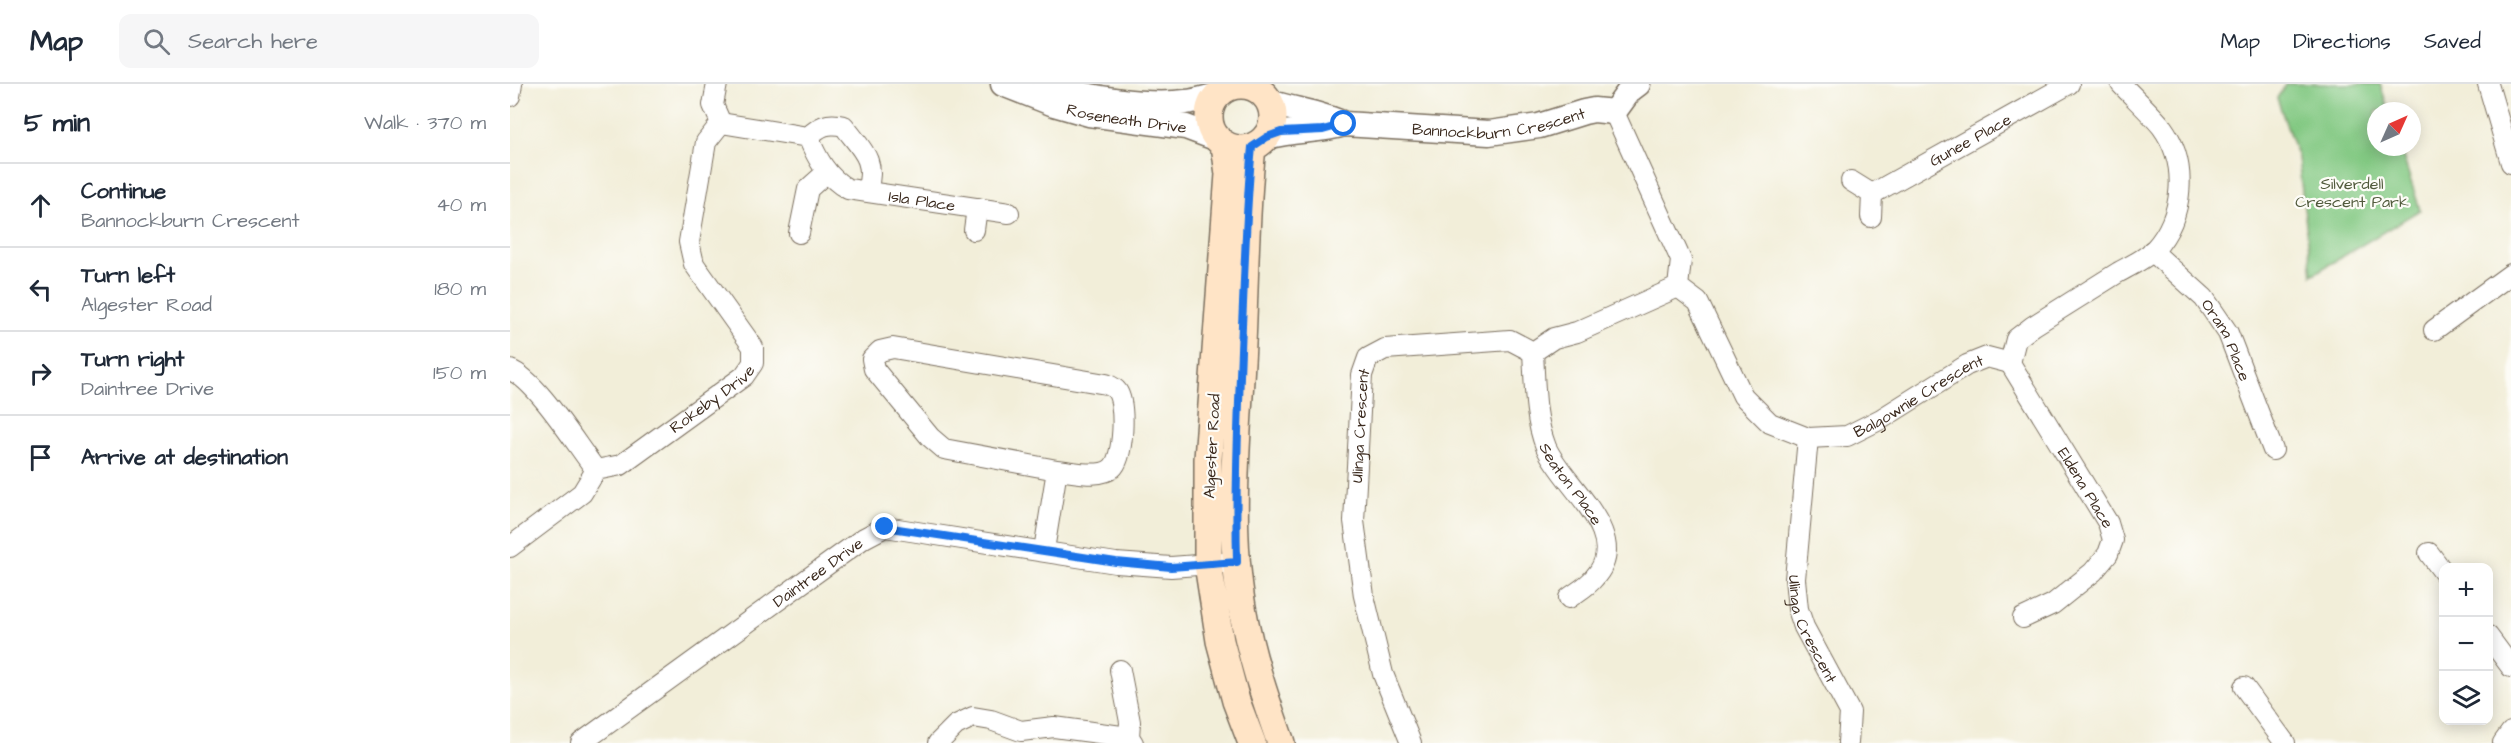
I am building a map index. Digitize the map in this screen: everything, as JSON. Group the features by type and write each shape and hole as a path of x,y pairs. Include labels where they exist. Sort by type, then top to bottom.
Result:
{"main road":[{"path":"1236,86 1260,91 1273,120 1259,142 1244,149 1221,142 1210,122 1210,112 1224,89 1236,86"},
{"name":"Algester Road","path":"1221,142 1228,174 1208,459 1208,564 1220,640 1236,701 1252,743"},
{"name":"Algester Road","path":"1259,142 1248,190 1236,460 1237,562 1242,606 1252,652 1261,687 1281,743"}],"street":[{"path":"510,96 512,84"},
{"path":"717,84 713,105 721,123 808,137"},
{"name":"Roseneath Drive","path":"1003,84 1022,93 1089,114 1186,127 1221,142"},
{"name":"Roseneath Drive","path":"1047,84 1093,96 1156,104 1187,102 1224,89"},
{"path":"1533,352 1554,338 1577,332 1678,287 1682,260 1614,112 1630,90 1638,84"},
{"name":"Gunee Place","path":"1872,194 2069,84"},
{"name":"Balgownie Crescent","path":"1678,287 1698,302 1743,396 1770,423 1808,438 1847,436 1881,419 1968,365 1987,357 2010,363 2016,339 2152,252 2174,217 2179,200 2180,170 2173,146 2162,127 2121,84"},
{"path":"2488,84 2511,163"},
{"name":"Bannockburn Crescent","path":"1260,91 1290,109 1322,114 1344,124"},
{"name":"Bannockburn Crescent","path":"1259,142 1281,132 1323,130 1344,124 1489,133 1539,126 1594,110 1614,112"},
{"name":"Rokeby Drive","path":"596,470 621,465 744,376 753,363 753,347 694,264 689,242 706,142 721,123"},
{"name":"Isla Place","path":"867,190 872,176 868,158 844,126 831,123 819,127 808,137 815,155 827,172 835,182 848,189 867,190 1008,213"},
{"path":"799,232 808,189 827,172"},
{"path":"1851,181 1872,194 1871,217"},
{"name":"Isla Place","path":"974,230 977,208"},
{"name":"Orana Place","path":"2152,252 2204,298 2228,333 2273,450"},
{"path":"2434,330 2511,274"},
{"name":"Ulinga Crescent","path":"1412,743 1383,674 1364,596 1354,521 1362,375 1368,358 1385,349 1510,340 1533,352"},
{"path":"893,348 1106,384 1116,388 1124,414 1118,460 1112,468 1102,473 1057,470 944,449 930,437 874,369 872,359 880,351 893,348"},
{"name":"Seaton Place","path":"1533,352 1538,424 1547,450 1594,516 1606,540 1606,561 1594,579 1569,598"},
{"name":"Eldena Place","path":"2010,363 2108,523 2113,540 2108,554 2093,572 2053,604 2023,618"},
{"path":"510,370 520,374 533,387 596,470 582,494 510,547"},
{"name":"Ulinga Crescent","path":"1808,438 1795,579 1798,609 1804,627 1850,712 1848,743"},
{"path":"1044,550 1057,470"},
{"name":"Daintree Drive","path":"580,743 864,538 885,527 1116,562 1171,567 1237,562"},
{"path":"2429,553 2439,566"},
{"path":"2493,643 2511,667"},
{"path":"938,743 956,725 973,717 991,720 1021,731 1054,727 1131,740 1130,722 1120,670"},
{"path":"2244,687 2285,743"},
{"path":"2503,743 2511,732"}],"green space":[{"name":"Silverdell Crescent Park","path":"2286,84 2380,84 2386,102 2367,102 2367,156 2403,156 2420,210 2312,275 2298,158 2277,98"}],"route":[{"path":"885,527 1116,562 1171,567 1237,562 1235,490 1248,190 1252,147 1267,137 1281,132 1323,130 1344,124"}]}
